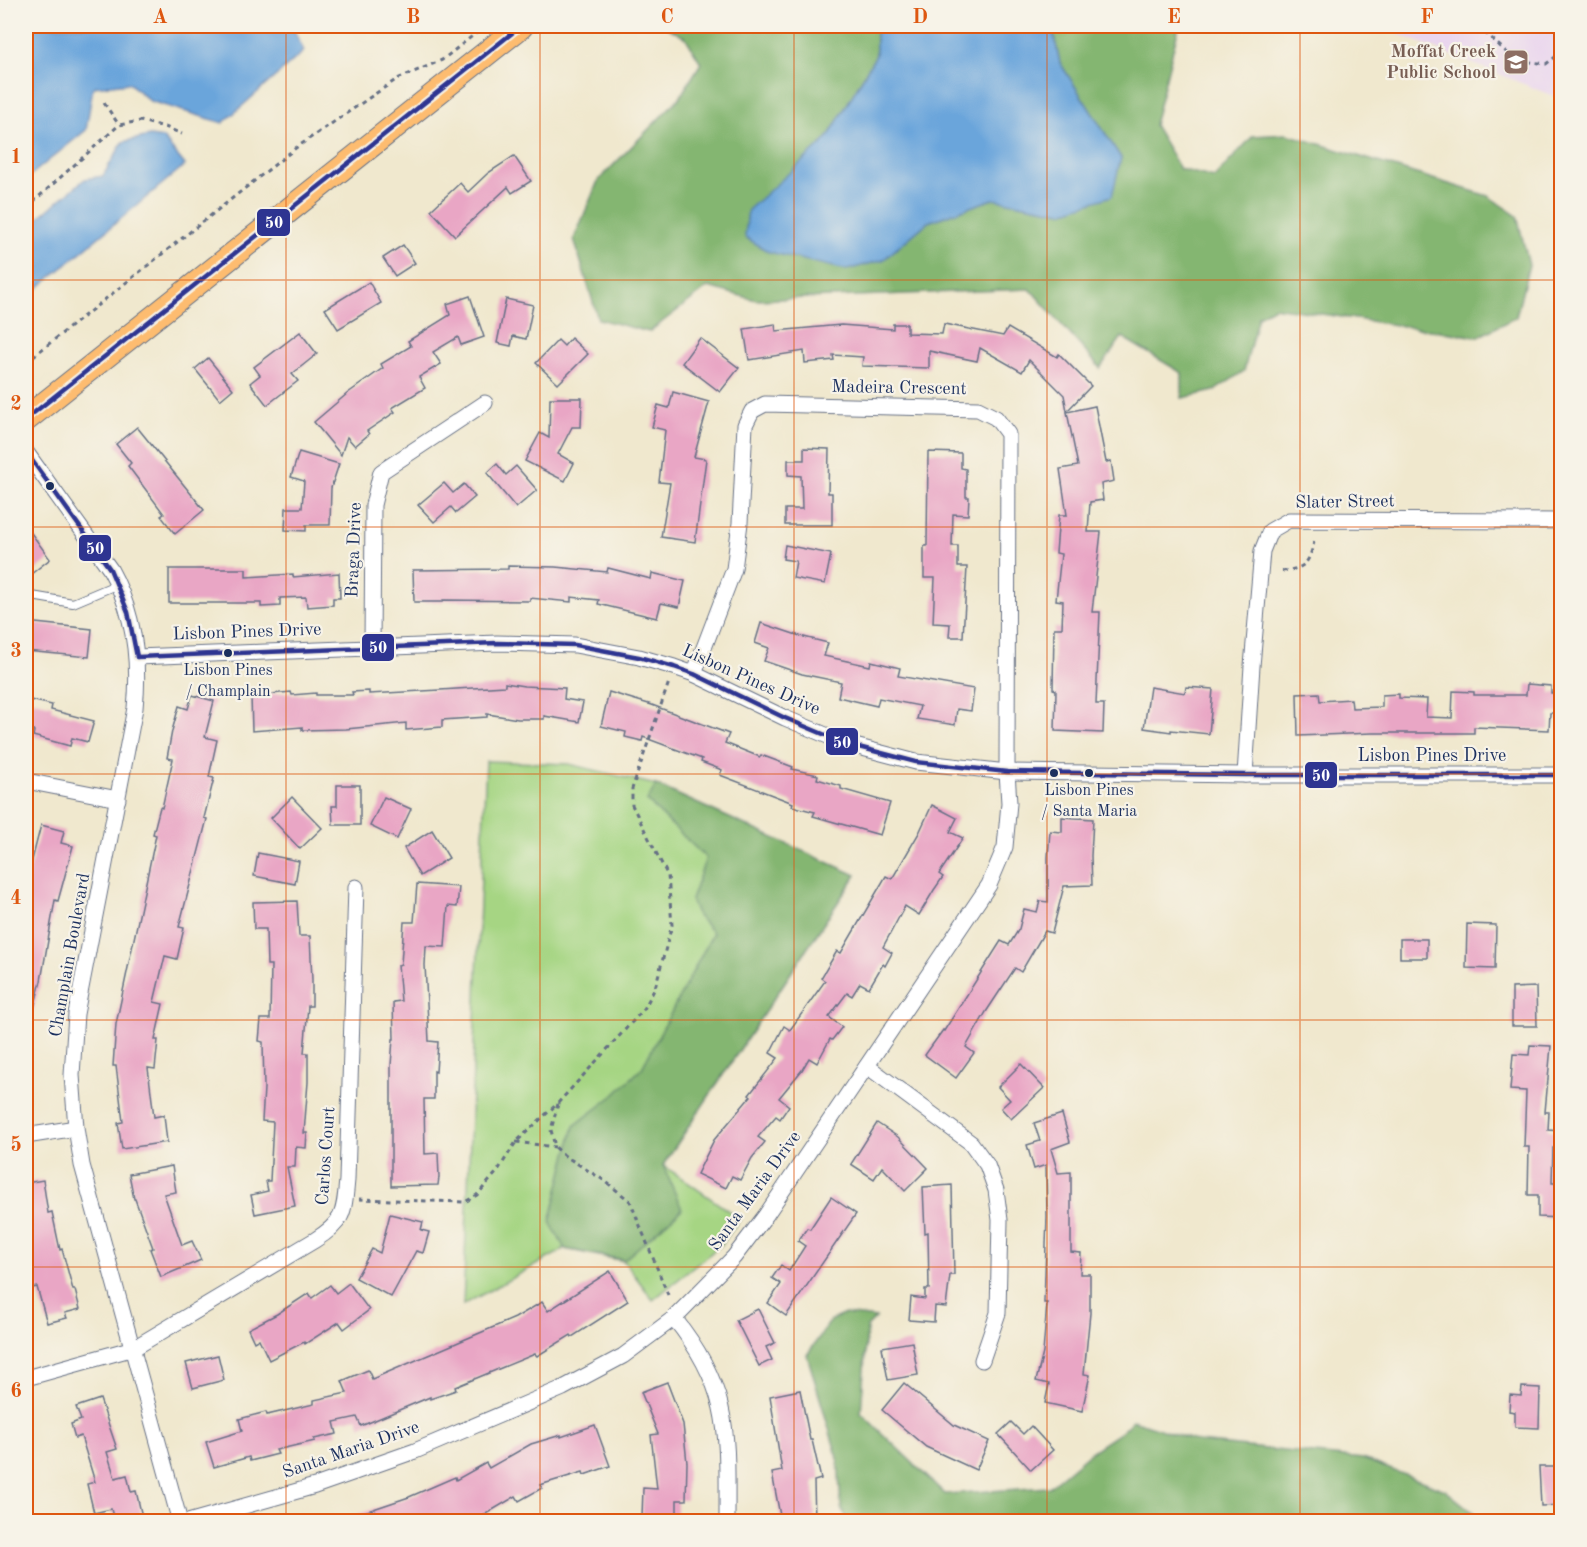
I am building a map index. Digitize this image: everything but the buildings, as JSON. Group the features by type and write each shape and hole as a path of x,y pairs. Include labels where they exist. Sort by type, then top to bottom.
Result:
{"main road":[{"path":"26,419 516,27"}],"street":[{"name":"Braga Drive","path":"372,647 373,504 381,472 485,403"},
{"name":"Madeira Crescent","path":"694,674 734,569 740,524 745,425 752,411 765,404 978,409 996,418 1008,434 1007,772"},
{"name":"Champlain Boulevard","path":"26,452 111,569 119,584 130,617 137,657 138,682 135,708 76,1014 72,1075 76,1128 82,1165 180,1521"},
{"name":"Slater Street","path":"1245,775 1262,551 1270,531 1289,520 1562,521"},
{"name":"Lisbon Pines Drive","path":"137,657 496,643 575,645 639,657 694,674 784,718 847,744 916,762 1007,772 1562,775"},
{"name":"Santa Maria Drive","path":"188,1521 315,1486 415,1451 563,1388 623,1356 674,1318 734,1257 765,1215 989,885 1005,847 1009,803 1007,772"},
{"path":"26,781 118,799"},
{"name":"Carlos Court","path":"26,1378 134,1348 326,1233 338,1222 345,1198 356,887"},
{"path":"867,1066 971,1143 987,1165 996,1190 1000,1220 998,1313 982,1360"},
{"path":"26,1136 76,1128"},
{"path":"674,1318 709,1369 722,1404 727,1442 727,1521"}],"lane":[{"path":"26,595 73,603 119,584"}],"path":[{"path":"26,362 297,147 397,79 442,60 484,26"},
{"path":"1478,26 1515,60 1546,64 1562,52"},
{"path":"104,103 119,125"},
{"path":"26,208 119,125 140,121 182,134"},
{"path":"1282,571 1295,570 1304,566 1310,558 1314,542"},
{"path":"345,1198 465,1202 477,1195 497,1172 516,1142 558,1102 644,1009 661,971 672,925 668,876 632,805 632,789 670,679"},
{"path":"555,1147 551,1130 558,1102"},
{"path":"516,1142 555,1147 630,1201 668,1295"}],"shaded area":[{"name":"Moffat Creek Public School","path":"1379,26 1561,26 1561,99"}],"green space":[{"path":"665,26 876,26 876,55 827,139 748,211 746,237 883,260 928,222 993,199 1062,212 1121,158 1060,63 1052,26 1179,26 1154,125 1180,169 1214,178 1253,136 1287,134 1488,196 1517,216 1529,265 1516,317 1478,337 1274,307 1258,316 1244,371 1214,391 1182,398 1182,373 1122,337 1100,368 1030,289 756,300 708,287 649,332 598,319 574,239 598,181 680,97 701,63 686,38"},
{"path":"486,761 569,764 656,785 856,875 663,1165 740,1219 722,1244 653,1300 624,1261 565,1249 463,1305"},
{"path":"656,785 856,875 663,1165 682,1209 624,1260 565,1249 550,1222 574,1126 613,1096 642,1068 713,933 698,916 691,900 706,858 647,801"},
{"path":"845,1314 876,1318 867,1327 861,1413 945,1494 1049,1487 1092,1451 1121,1432 1133,1420 1198,1442 1363,1459 1445,1490 1475,1514 1476,1521 849,1521 841,1508 838,1459 807,1355 831,1320"}],"water":[{"path":"26,26 292,26 304,51 223,123 150,101 129,83 93,87 86,130 26,179"},
{"path":"876,26 1052,26 1060,63 1121,158 1112,196 1062,212 993,199 928,222 883,260 847,270 769,252 745,237 748,210 827,139 876,55"},
{"path":"150,136 163,138 185,165 26,298 26,228 85,179 103,176 123,142"}],"transit line":[{"name":"50","path":"26,419 521,26"},
{"name":"50","path":"26,452 110,569 128,612 137,657"},
{"name":"50","path":"137,657 497,643 575,645 639,657 674,667 847,744 916,762 1007,772 1562,775"}],"place":[{"name":"Moffat Creek Public School","path":"1516,62"},
{"name":"Lisbon Pines / Champlain","path":"228,653"},
{"name":"Lisbon Pines / Santa Maria","path":"1089,773"}]}
